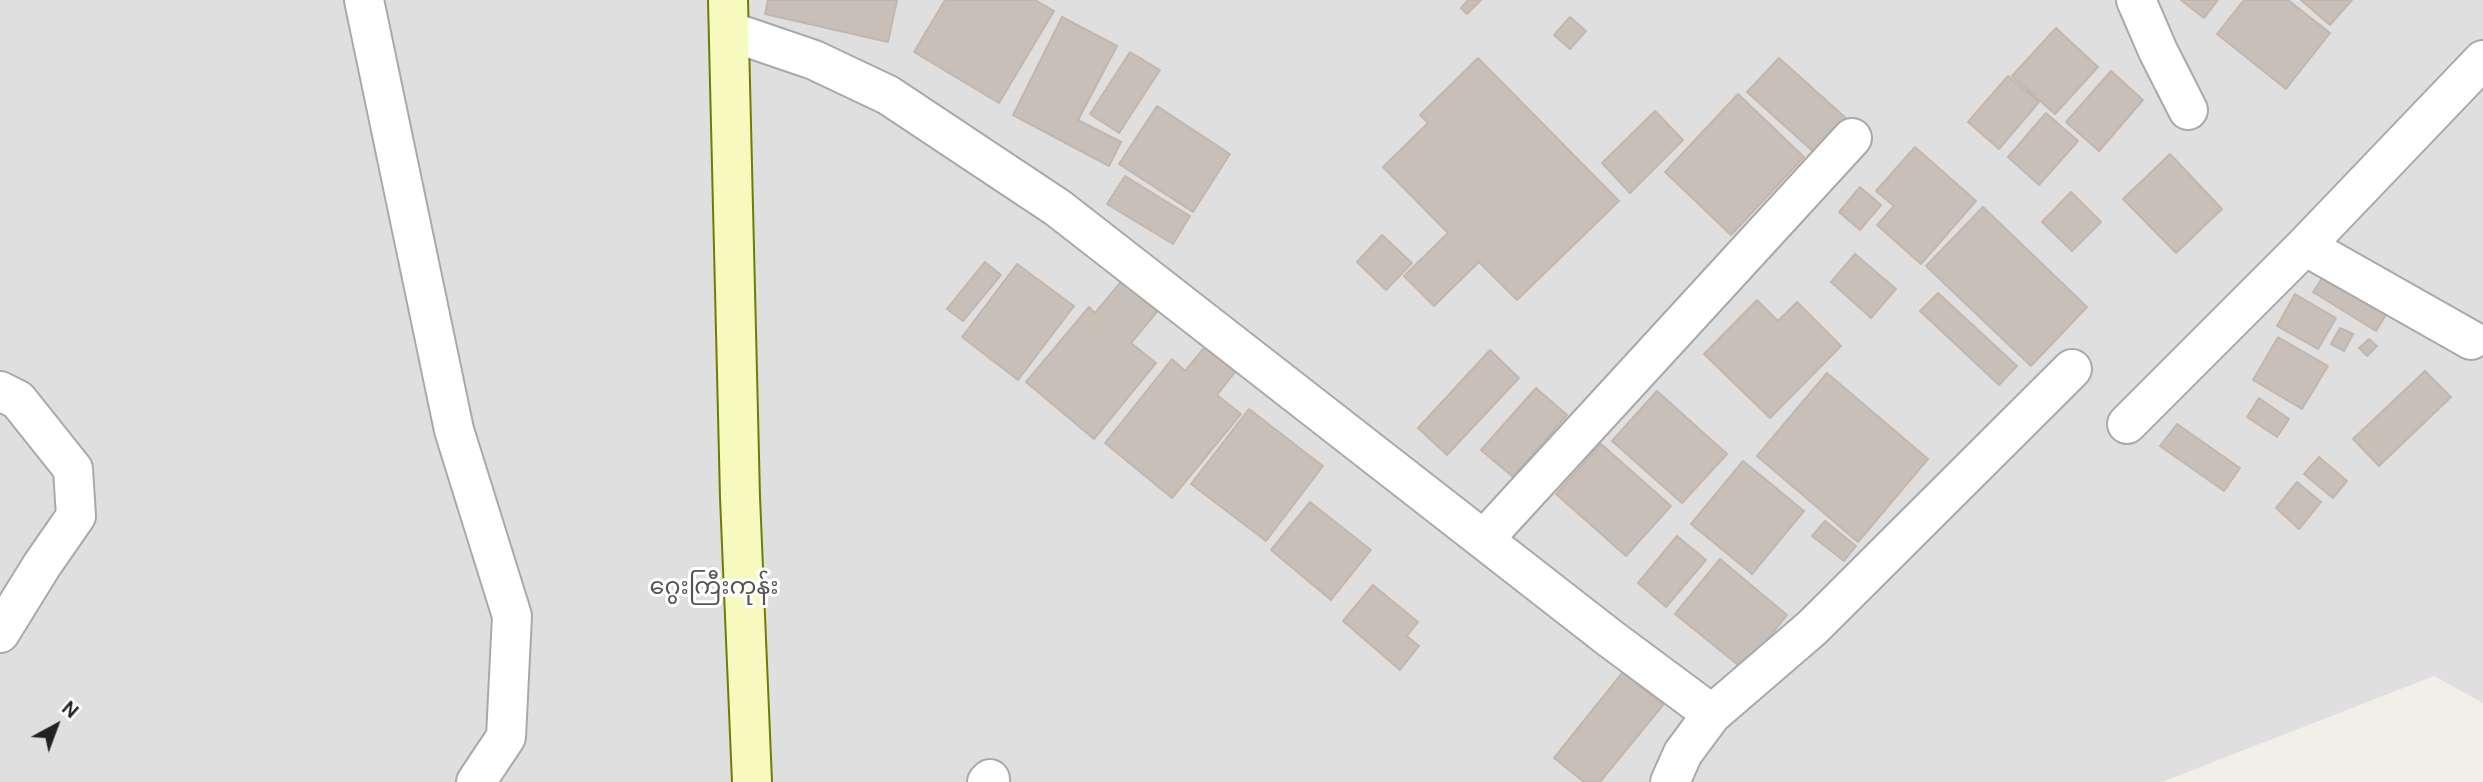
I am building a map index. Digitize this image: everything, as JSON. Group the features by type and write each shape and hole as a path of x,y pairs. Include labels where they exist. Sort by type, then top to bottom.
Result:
{"street":[{"path":"364,0 454,430 512,617 506,737 476,782"},
{"path":"2136,0 2188,110"},
{"path":"752,782 740,497 729,15 888,95 1058,208 1712,714"},
{"path":"2127,424 2305,246 2483,60"},
{"path":"1484,539 1852,138"},
{"path":"2305,246 2471,340"},
{"path":"1670,782 1683,752 1712,714 1812,628 2072,369"},
{"path":"0,391 18,400 73,469 76,516 41,565 0,632"}],"shaded area":[{"path":"0,0 2483,0 2483,703 2434,676 2162,782 0,782"}],"building":[{"path":"768,0 897,0 888,42 765,14"},
{"path":"945,0 1035,0 1054,11 999,103 914,52"},
{"path":"1468,0 1481,0 1467,14 1461,8"},
{"path":"2181,0 2218,0 2204,18"},
{"path":"2244,0 2288,0 2330,33 2286,89 2217,34"},
{"path":"2301,0 2352,0 2330,25"},
{"path":"1062,17 1117,46 1078,120 1121,142 1109,166 1013,115"},
{"path":"1570,17 1586,31 1570,49 1554,35"},
{"path":"2056,28 2098,67 2055,114 2012,76"},
{"path":"1130,52 1160,70 1119,133 1090,114"},
{"path":"1478,58 1619,201 1517,300 1479,262 1434,306 1404,276 1448,233 1383,167 1428,123 1420,115"},
{"path":"1779,58 1848,120 1817,155 1747,92"},
{"path":"2111,71 2143,100 2099,151 2066,122"},
{"path":"2008,76 2039,102 1999,149 1968,122"},
{"path":"1738,94 1804,157 1731,235 1665,172"},
{"path":"1157,106 1230,154 1193,212 1119,164"},
{"path":"1655,111 1683,140 1630,193 1602,163"},
{"path":"2046,113 2078,141 2039,185 2008,157"},
{"path":"1915,147 1976,201 1921,264 1877,225 1894,206 1876,191"},
{"path":"2170,154 2222,209 2176,253 2123,199"},
{"path":"1125,176 1190,216 1173,244 1107,204"},
{"path":"1860,187 1881,205 1860,230 1839,212"},
{"path":"2071,192 2101,222 2072,251 2042,222"},
{"path":"1983,207 2087,307 2031,366 1926,266"},
{"path":"1382,235 1412,263 1386,290 1357,262"},
{"path":"1855,254 1896,289 1871,318 1831,282"},
{"path":"985,262 1001,275 963,321 947,309"},
{"path":"1017,264 1074,306 1018,380 962,337"},
{"path":"2327,271 2389,310 2376,331 2313,292"},
{"path":"1125,277 1161,307 1131,343 1156,363 1094,439 1026,382 1089,307 1095,313"},
{"path":"1938,293 2017,366 1999,385 1920,311"},
{"path":"2295,294 2336,318 2318,349 2277,326"},
{"path":"1757,300 1778,321 1797,302 1841,346 1770,418 1704,354"},
{"path":"2340,328 2353,334 2344,351 2331,344"},
{"path":"2278,337 2328,366 2302,409 2253,380"},
{"path":"2369,339 2377,346 2367,356 2359,348"},
{"path":"1205,347 1236,371 1217,395 1241,414 1172,498 1105,443 1172,359 1185,371"},
{"path":"1490,350 1519,378 1447,455 1418,428"},
{"path":"2425,371 2451,397 2379,466 2353,439"},
{"path":"1827,373 1928,459 1858,542 1757,456"},
{"path":"1536,388 1567,415 1513,477 1481,450"},
{"path":"1657,391 1727,454 1682,503 1612,441"},
{"path":"2259,398 2289,419 2277,437 2247,417"},
{"path":"1249,409 1323,466 1266,541 1191,484"},
{"path":"2177,424 2240,468 2224,491 2160,446"},
{"path":"1601,444 1671,506 1626,556 1556,494"},
{"path":"2319,457 2347,481 2333,498 2304,474"},
{"path":"1743,461 1804,511 1752,574 1691,524"},
{"path":"2297,482 2321,502 2299,529 2276,508"},
{"path":"1310,502 1371,550 1331,600 1271,550"},
{"path":"1825,521 1856,546 1844,561 1812,536"},
{"path":"1677,536 1706,560 1666,607 1638,583"},
{"path":"1720,559 1787,615 1743,669 1675,614"},
{"path":"1373,585 1418,622 1407,636 1419,646 1400,670 1343,621"},
{"path":"1623,672 1663,705 1600,782 1584,782 1554,758"}],"district":[{"name":"ဂွေးကြီးကုန်း","path":"714,588"}]}
